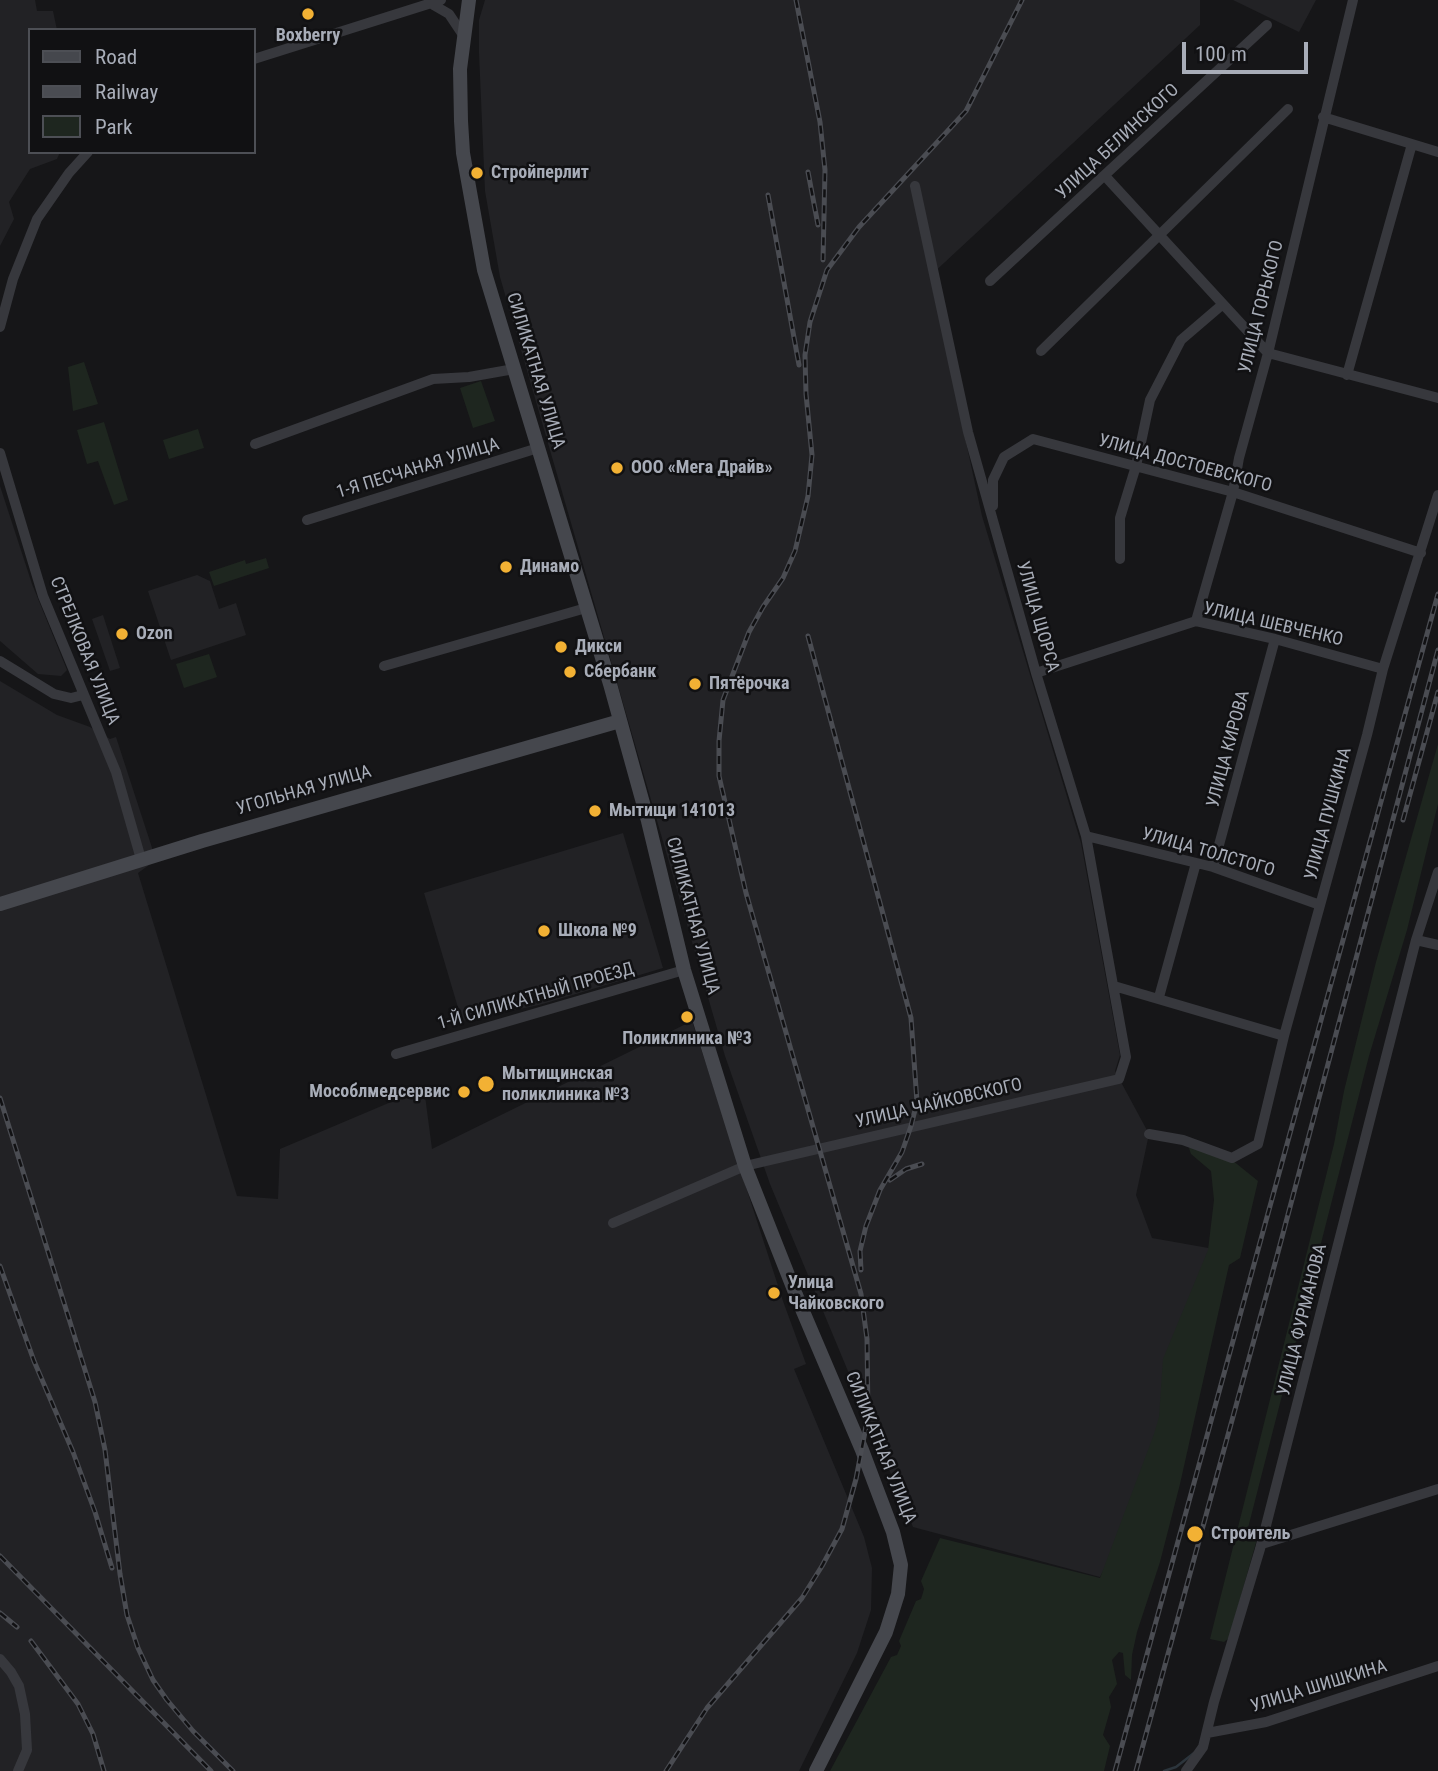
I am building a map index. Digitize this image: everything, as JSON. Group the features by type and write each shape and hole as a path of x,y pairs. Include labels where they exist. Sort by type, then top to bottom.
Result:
{"street":[{"name":"СИЛИКАТНАЯ УЛИЦА","path":"469,0 460,68 463,153 484,270 620,721 648,821 684,970 746,1166 796,1295 862,1450 893,1532 901,1565 898,1594 886,1632 816,1771"},
{"name":"УЛИЦА ГОРЬКОГО","path":"1196,621 1233,492 1239,458 1268,353 1353,0"},
{"path":"256,58 436,1 464,36"},
{"name":"УЛИЦА БЕЛИНСКОГО","path":"990,281 1267,25"},
{"path":"1041,351 1287,109"},
{"path":"1323,117 1438,152"},
{"path":"1347,375 1412,144"},
{"path":"0,327 13,279 37,219 69,173 87,154"},
{"path":"1105,176 1268,353 1438,398"},
{"name":"УЛИЦА ЩОРСА","path":"915,186 968,432 1036,673 1086,836 1126,1057"},
{"path":"1120,559 1121,518 1136,466 1150,400 1181,340 1223,304"},
{"path":"255,444 433,380 514,369"},
{"name":"УЛИЦА ДОСТОЕВСКОГО","path":"992,517 993,480 1004,457 1033,439 1233,492 1421,553"},
{"name":"1-Я ПЕСЧАНАЯ УЛИЦА","path":"307,520 538,448"},
{"name":"СТРЕЛКОВАЯ УЛИЦА","path":"0,453 43,597 116,772 141,859"},
{"name":"УЛИЦА ПУШКИНА","path":"1149,1134 1183,1140 1231,1158 1258,1144 1284,1036 1382,669 1438,495"},
{"path":"384,666 586,608"},
{"name":"УЛИЦА ШЕВЧЕНКО","path":"1036,673 1196,621 1275,639 1382,669"},
{"name":"УЛИЦА КИРОВА","path":"1213,867 1275,639"},
{"path":"0,661 54,694 71,698 83,695"},
{"name":"УГОЛЬНАЯ УЛИЦА","path":"0,904 141,859 620,721"},
{"name":"УЛИЦА ТОЛСТОГО","path":"1086,836 1213,867 1320,905"},
{"path":"1159,998 1196,863"},
{"name":"УЛИЦА ФУРМАНОВА","path":"1186,1771 1203,1747 1262,1544 1416,940 1438,872"},
{"path":"1416,940 1438,946"},
{"name":"1-Й СИЛИКАТНЫЙ ПРОЕЗД","path":"396,1054 684,970"},
{"path":"1114,986 1284,1036"},
{"name":"УЛИЦА ЧАЙКОВСКОГО","path":"746,1166 1119,1079 1126,1057"},
{"path":"612,1223 746,1166"},
{"path":"1262,1544 1438,1489"},
{"path":"0,1659 19,1686 26,1713 27,1750 18,1771"},
{"name":"УЛИЦА ШИШКИНА","path":"1207,1733 1266,1721 1438,1665"}],"shaded area":[{"path":"0,0 35,0 37,11 53,11 57,28 28,28 28,154 59,154 57,159 30,169 9,202 14,219 0,246"},
{"path":"485,0 1200,0 1200,25 930,276 982,516 1081,843 1120,1055 1115,1071 1149,1134 1136,1195 1152,1238 1214,1249 1165,1454 1100,1577 913,1527 770,1184 725,1056 500,277 485,191 479,20"},
{"path":"1233,0 1316,0 1299,32"},
{"path":"0,486 32,584 67,670 61,676 38,674 0,641"},
{"path":"197,575 210,581 219,609 236,603 246,635 171,660 148,591"},
{"path":"103,615 120,668 110,671 92,619"},
{"path":"0,681 57,715 90,727 110,739 116,737 156,860 138,873 237,1196 278,1199 280,1149 424,1088 432,1149 692,1021 806,1364 794,1369 864,1537 872,1568 871,1610 857,1653 799,1771 0,1771"},
{"name":"Школа №9","path":"623,833 663,968 539,1005 462,1021 424,893"}],"green space":[{"path":"84,362 98,404 73,411 68,367"},
{"path":"481,381 495,421 473,428 460,388"},
{"path":"104,422 128,500 114,505 98,461 87,464 77,430"},
{"path":"198,429 204,448 169,459 163,440"},
{"path":"266,558 269,568 214,586 209,572 245,560 246,564"},
{"path":"209,654 217,677 184,688 176,664"},
{"path":"1438,744 1438,804 1407,930 1369,1056 1248,1528 1259,1532 1229,1638 1224,1642 1210,1639 1334,1144 1344,1091 1376,962"},
{"path":"1193,1145 1232,1160 1258,1181 1240,1258 1229,1265 1180,1484 1160,1562 1137,1632 1132,1655 1131,1680 1125,1675 1123,1653 1119,1652 1112,1660 1117,1684 1109,1697 1111,1707 1103,1735 1110,1746 1104,1771 830,1771 891,1657 897,1655 901,1646 899,1641 916,1601 921,1599 924,1589 921,1581 940,1538 1100,1578 1159,1417 1163,1359 1208,1250 1214,1200 1211,1171 1191,1154 1189,1148"}],"waterway":[{"path":"1164,1771 1176,1767 1194,1753"}],"railway":[{"path":"796,0 820,122 825,170 823,260"},
{"path":"666,1771 707,1708 802,1598 822,1566 842,1529 856,1479 868,1416 867,1339 861,1294 746,893 719,776 723,700 749,632 783,578 795,551 808,496 812,455 805,355 810,322 827,270 859,227 966,111 1022,0"},
{"path":"808,172 818,225"},
{"path":"768,195 799,365"},
{"path":"1115,1771 1438,594"},
{"path":"808,636 911,1018 917,1102 902,1152 880,1190 866,1226 860,1251 861,1270"},
{"path":"1136,1771 1277,1256 1438,650"},
{"path":"1403,820 1438,692"},
{"path":"0,1098 95,1402 105,1450 127,1615 138,1648 153,1680 167,1700 233,1771"},
{"path":"890,1180 906,1169 922,1164"},
{"path":"0,1266 34,1361 73,1452 112,1568"},
{"path":"0,1556 211,1771"},
{"path":"0,1613 17,1627"},
{"path":"31,1641 78,1704 93,1734 104,1771"}],"place":[{"name":"Boxberry","path":"308,14"},
{"name":"Стройперлит","path":"477,173"},
{"name":"ООО «Мега Драйв»","path":"617,468"},
{"name":"Динамо","path":"506,567"},
{"name":"Ozon","path":"122,634"},
{"name":"Дикси","path":"561,647"},
{"name":"Сбербанк","path":"570,672"},
{"name":"Пятёрочка","path":"695,684"},
{"name":"Мытищи 141013","path":"595,811"},
{"name":"Школа №9","path":"544,931"},
{"name":"Поликлиника №3","path":"687,1017"},
{"name":"Мытищинская поликлиника №3","path":"486,1084"},
{"name":"Мособлмедсервис","path":"464,1092"},
{"name":"Улица Чайковского","path":"774,1293"},
{"name":"Строитель","path":"1195,1534"}]}
